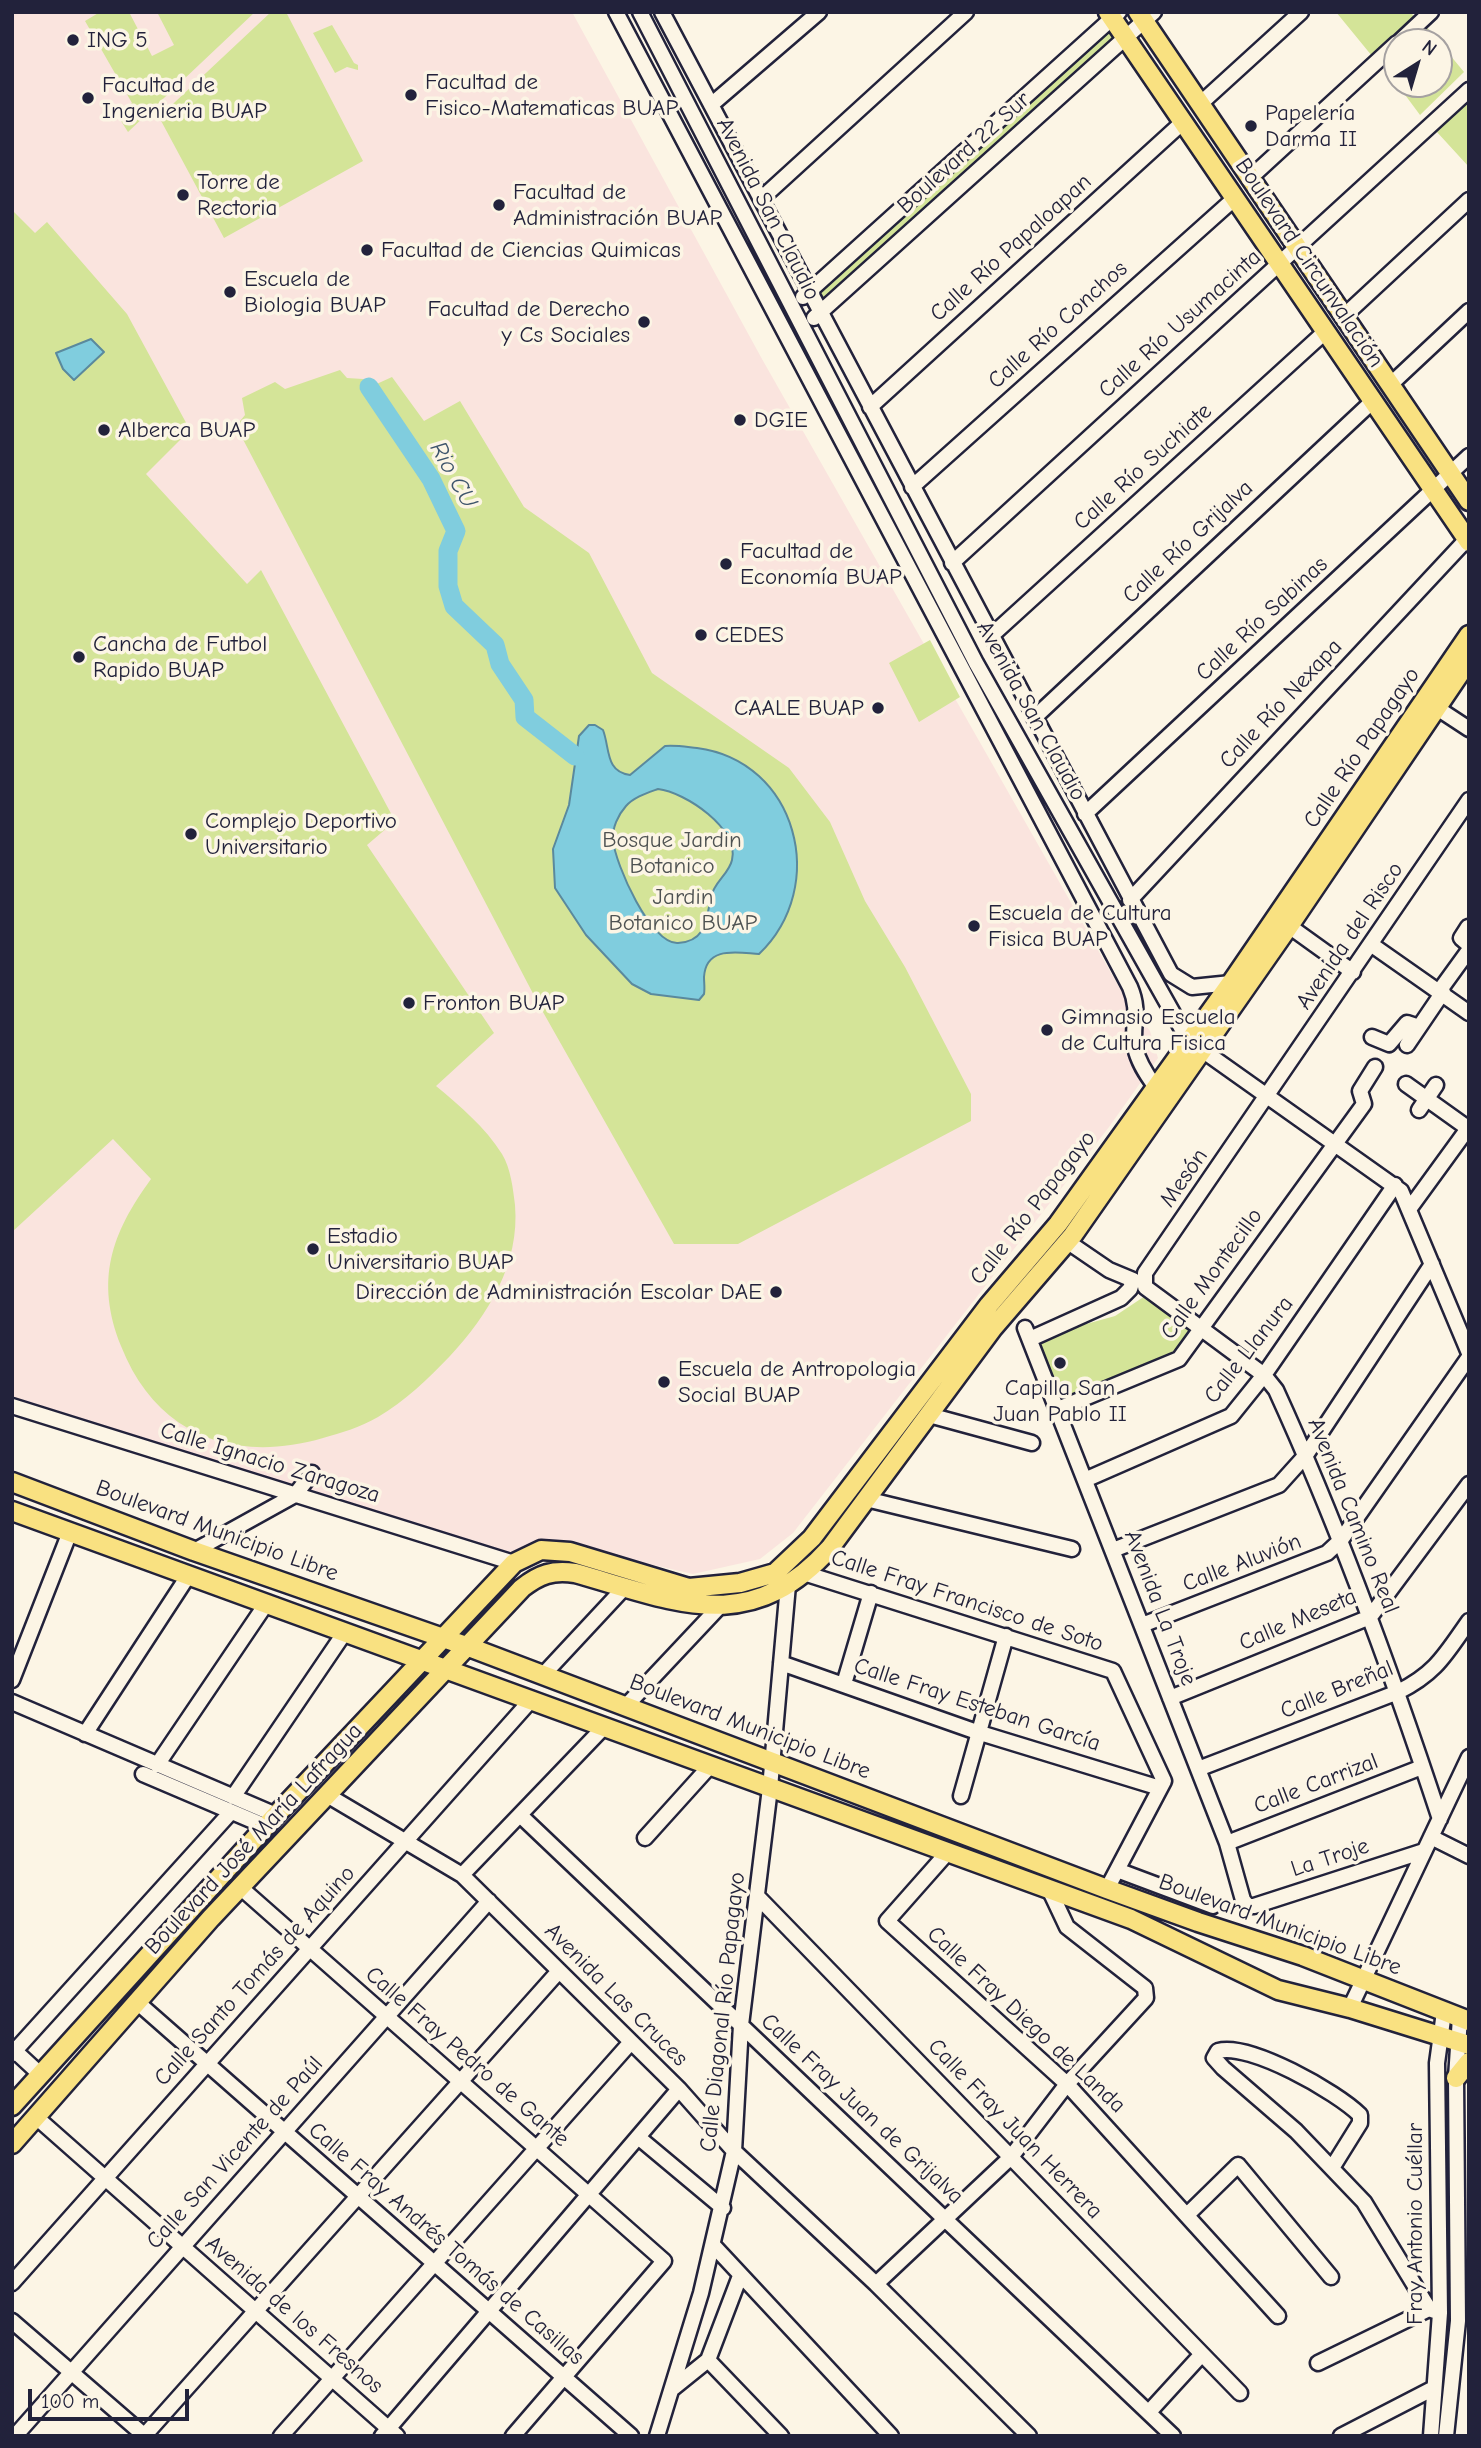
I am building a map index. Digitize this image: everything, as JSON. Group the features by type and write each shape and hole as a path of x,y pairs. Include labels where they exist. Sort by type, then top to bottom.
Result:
{"main road":[{"name":"Boulevard Circunvalación","path":"1113,14 1125,39 1468,541"},
{"name":"Boulevard Circunvalación","path":"1145,15 1200,104 1469,501"},
{"name":"Calle Río Papagayo","path":"539,1575 556,1571 575,1573 698,1606 720,1605 769,1595 807,1574 992,1328 1071,1238 1195,1045 1231,983 1469,635"},
{"name":"Calle Río Papagayo","path":"514,1563 541,1550 562,1550 690,1588 740,1583 775,1573 812,1538 989,1305 1058,1224 1155,1086 1195,1045 1289,926 1469,660"},
{"name":"Boulevard Municipio Libre","path":"12,1482 194,1551 443,1637 1107,1889 1198,1922 1268,1943 1458,2016"},
{"name":"Boulevard Municipio Libre","path":"12,1511 1131,1919 1278,1990 1350,2008 1455,2040"},
{"name":"Boulevard José María Lafragua","path":"12,2106 271,1821 514,1563"},
{"name":"Boulevard José María Lafragua","path":"12,2144 240,1887 522,1588 539,1575"},
{"path":"1456,2078 1469,2062"}],"street":[{"name":"Avenida San Claudio","path":"617,12 1135,998 1138,1011 1136,1049 1144,1071 1155,1086"},
{"name":"Avenida San Claudio","path":"640,12 976,663 1073,832 1112,907 1195,1045 1395,1185 1410,1208 1469,1355"},
{"path":"711,105 819,12"},
{"path":"761,199 966,12"},
{"path":"1200,104 1301,12"},
{"path":"1414,28 1431,12"},
{"name":"Boulevard 22 Sur","path":"793,307 1113,14"},
{"name":"Avenida San Claudio","path":"668,15 711,105 820,312 875,402 912,487 1171,974 1178,981 1200,988 1231,983"},
{"name":"Boulevard 22 Sur","path":"803,327 1125,39 1145,15"},
{"path":"1250,178 1383,57"},
{"name":"Calle Río Usumacinta","path":"953,563 1469,90"},
{"path":"668,110 695,120"},
{"name":"Calle Río Papaloapan","path":"875,402 1183,122"},
{"name":"Calle Río Conchos","path":"912,487 1235,198"},
{"path":"1344,316 1469,200"},
{"path":"887,222 902,239"},
{"path":"1390,385 1469,312"},
{"name":"Calle Río Suchiate","path":"991,636 1326,331"},
{"name":"Calle Río Grijalva","path":"1034,718 1374,400"},
{"name":"Calle Río Sabinas","path":"1085,814 1469,456"},
{"name":"Calle Río Nexapa","path":"1130,900 1468,541"},
{"path":"1437,708 1469,729"},
{"name":"Avenida del Risco","path":"1268,1096 1469,801"},
{"path":"1073,832 1097,838"},
{"path":"1080,890 1112,907"},
{"path":"1289,926 1353,972"},
{"path":"1407,1045 1469,947 1461,938 1468,927"},
{"path":"1372,945 1469,1013"},
{"path":"1372,1037 1389,1044 1407,1023 1419,1027"},
{"name":"Calle Montecillo","path":"1059,1409 1177,1361 1364,1104 1360,1093 1375,1067"},
{"path":"1406,1084 1422,1105 1469,1128 1410,1208"},
{"path":"1422,1105 1436,1084"},
{"name":"Mesón","path":"1028,1333 1121,1298 1139,1284 1268,1096"},
{"name":"Calle Llanura","path":"1087,1479 1224,1422 1264,1375 1395,1185"},
{"name":"Avenida Camino Real","path":"1071,1238 1109,1270 1139,1284 1202,1329 1264,1375 1276,1390 1341,1540 1398,1692 1440,1819"},
{"path":"1113,1550 1279,1485 1306,1455 1432,1264"},
{"name":"Avenida La Troje","path":"1028,1333 1227,1843 1243,1900 1248,1906"},
{"name":"Calle Aluvión","path":"1142,1625 1319,1558 1341,1540 1469,1355"},
{"name":"Calle Ignacio Zaragoza","path":"12,1406 514,1563"},
{"path":"929,1415 1032,1443"},
{"path":"194,1551 295,1495 312,1473"},
{"name":"Calle Meseta","path":"1170,1698 1370,1616 1469,1484"},
{"path":"866,1499 1072,1549"},
{"path":"12,1680 70,1532"},
{"name":"Calle Fray Francisco de Soto","path":"807,1574 1113,1671 1164,1781 1160,1788"},
{"path":"85,1734 188,1576"},
{"name":"Calle Diagonal Río Papagayo","path":"657,2436 723,2208 734,2151 741,2025 770,1788 788,1585"},
{"path":"543,1675 625,1587"},
{"path":"844,1685 871,1593"},
{"path":"157,1765 266,1604"},
{"path":"626,1706 720,1605"},
{"name":"Calle Breñal","path":"1198,1769 1398,1692 1428,1676 1469,1621"},
{"path":"233,1797 345,1632"},
{"path":"961,1796 1006,1636"},
{"name":"Calle Fray Esteban García","path":"781,1663 977,1732 1160,1788"},
{"name":"Calle Santo Tomás de Aquino","path":"12,2283 532,1699"},
{"path":"12,1702 233,1797 271,1821"},
{"path":"462,1875 605,1726"},
{"path":"1350,2008 1469,1757"},
{"path":"645,1838 710,1766"},
{"name":"Calle Carrizal","path":"1227,1843 1422,1767"},
{"name":"Boulevard José María Lafragua","path":"14,2053 231,1812 143,1774"},
{"path":"1107,1889 1160,1788"},
{"name":"Avenida Las Cruces","path":"327,1795 462,1875 679,2089 734,2151 876,2284 1030,2436"},
{"path":"231,1812 271,1821"},
{"name":"Calle Fray Juan de Grijalva","path":"520,1815 1173,2436"},
{"path":"1431,1837 1469,1856"},
{"name":"La Troje","path":"1248,1906 1424,1851"},
{"name":"Calle Fray Diego de Landa","path":"948,1852 887,1922 1067,2084 1278,2316"},
{"path":"1117,1870 1213,1906"},
{"name":"Calle Fray Pedro de Gante","path":"240,1887 664,2261 564,2377"},
{"path":"876,2284 1011,2157 1067,2084 1148,1993 1067,1927 1050,1891"},
{"name":"Calle Fray Juan Herrera","path":"757,1896 1240,2393"},
{"name":"Calle San Vicente de Paúl","path":"15,2436 489,1901"},
{"path":"12,2321 145,2436 174,2399 254,2315 559,1971"},
{"name":"Calle Fray Andrés Tomás de Casillas","path":"137,2002 631,2436"},
{"name":"Fray Antonio Cuéllar","path":"1446,2436 1458,2320 1455,2040 1458,2016"},
{"name":"Fray Antonio Cuéllar","path":"1431,2436 1434,2388 1437,2063 1455,2040"},
{"path":"281,2436 631,2042"},
{"path":"1318,2362 1434,2311 1364,2202 1296,2131 1223,2068 1214,2058 1218,2051 1229,2048 1288,2070 1360,2115 1360,2123 1332,2168"},
{"path":"14,2053 41,2075"},
{"path":"387,2434 679,2089"},
{"name":"Avenida de los Fresnos","path":"33,2120 387,2434"},
{"path":"638,2137 723,2208"},
{"path":"1188,2214 1238,2165 1331,2277"},
{"path":"713,2245 891,2436"},
{"path":"672,2389 708,2360 740,2276"},
{"path":"1149,2412 1202,2354"},
{"path":"708,2360 781,2436"},
{"path":"513,2436 564,2377"},
{"path":"1341,2436 1434,2388"}],"shaded area":[{"path":"12,12 572,12 762,359 1119,987 1150,1031 1158,1058 1109,1127 793,1533 760,1559 693,1574 539,1539 513,1555 12,1402"}],"green space":[{"path":"100,12 129,12 152,56 174,45 157,12 255,12 128,132 116,113 132,103 85,21"},
{"path":"271,12 286,12 363,161 224,238 159,117"},
{"path":"1336,12 1411,12 1414,17 1402,28 1383,28 1383,46 1372,56"},
{"path":"1116,17 1128,36 820,312 810,292"},
{"path":"332,25 354,63 358,65 358,70 347,67 335,73 313,33"},
{"path":"1453,59 1464,72 1453,83"},
{"path":"1469,97 1469,167 1436,131"},
{"path":"1407,98 1437,98 1420,115"},
{"name":"Complejo Deportivo Universitario","path":"12,210 35,233 47,222 127,314 190,430 146,474 247,584 261,570 395,821 367,845 494,1033 436,1086 480,1126 496,1144 508,1166 515,1205 515,1227 507,1268 499,1287 489,1306 464,1340 416,1389 371,1421 323,1438 290,1445 259,1447 229,1444 202,1435 177,1421 155,1402 136,1377 113,1322 109,1279 111,1258 117,1239 137,1199 151,1179 113,1139 12,1232"},
{"name":"Jardin Botanico BUAP","path":"340,370 347,378 363,379 370,387 392,377 424,421 460,401 524,507 589,553 652,673 789,768 830,822 865,901 905,967 971,1094 971,1121 738,1244 674,1244 539,1005 236,426 245,415 242,398 275,382 285,389"},
{"path":"930,640 960,697 919,722 889,663"},
{"path":"1145,1296 1191,1333 1168,1355 1155,1363 1083,1390 1082,1394 1058,1404 1036,1338 1115,1316"}],"water":[{"path":"91,339 104,352 74,380 63,369 56,353"},
{"path":"589,725 603,730 612,764 622,773 630,775 665,746 697,748 731,758 759,776 779,801 792,830 797,862 793,895 781,926 759,954 725,953 711,960 706,967 704,994 699,1000 651,994 632,984 586,935 555,888 553,849 569,805 579,736","holes":["658,789 669,792 708,814 728,836 732,848 732,860 715,887 704,928 695,938 678,943 668,940 646,918 627,884 613,840 616,822 629,803"]}],"waterway":[{"name":"Rio CU","path":"369,387 431,479 456,531 448,551 448,586 454,606 495,645 500,664 524,700 525,717 575,756"}],"place":[{"name":"ING 5","path":"73,40"},
{"name":"Facultad de Fisico-Matematicas BUAP","path":"411,95"},
{"name":"Facultad de Ingenieria BUAP","path":"88,98"},
{"name":"Papelería Darma II","path":"1251,126"},
{"name":"Torre de Rectoria","path":"183,195"},
{"name":"Facultad de Administración BUAP","path":"499,205"},
{"name":"Facultad de Ciencias Quimicas","path":"367,250"},
{"name":"Escuela de Biologia BUAP","path":"230,292"},
{"name":"Facultad de Derecho y Cs Sociales","path":"644,322"},
{"name":"DGIE","path":"740,420"},
{"name":"Alberca BUAP","path":"104,430"},
{"name":"Facultad de Economía BUAP","path":"726,564"},
{"name":"CEDES","path":"701,635"},
{"name":"Cancha de Futbol Rapido BUAP","path":"79,657"},
{"name":"CAALE BUAP","path":"878,708"},
{"name":"Complejo Deportivo Universitario","path":"191,834"},
{"name":"Escuela de Cultura Fisica BUAP","path":"974,926"},
{"name":"Fronton BUAP","path":"409,1003"},
{"name":"Gimnasio Escuela de Cultura Fisica","path":"1047,1030"},
{"name":"Estadio Universitario BUAP","path":"313,1249"},
{"name":"Dirección de Administración Escolar DAE","path":"776,1292"},
{"name":"Capilla San Juan Pablo II","path":"1060,1363"},
{"name":"Escuela de Antropologia Social BUAP","path":"664,1382"}],"park label":[{"name":"Bosque Jardin Botanico","path":"672,853"}]}
